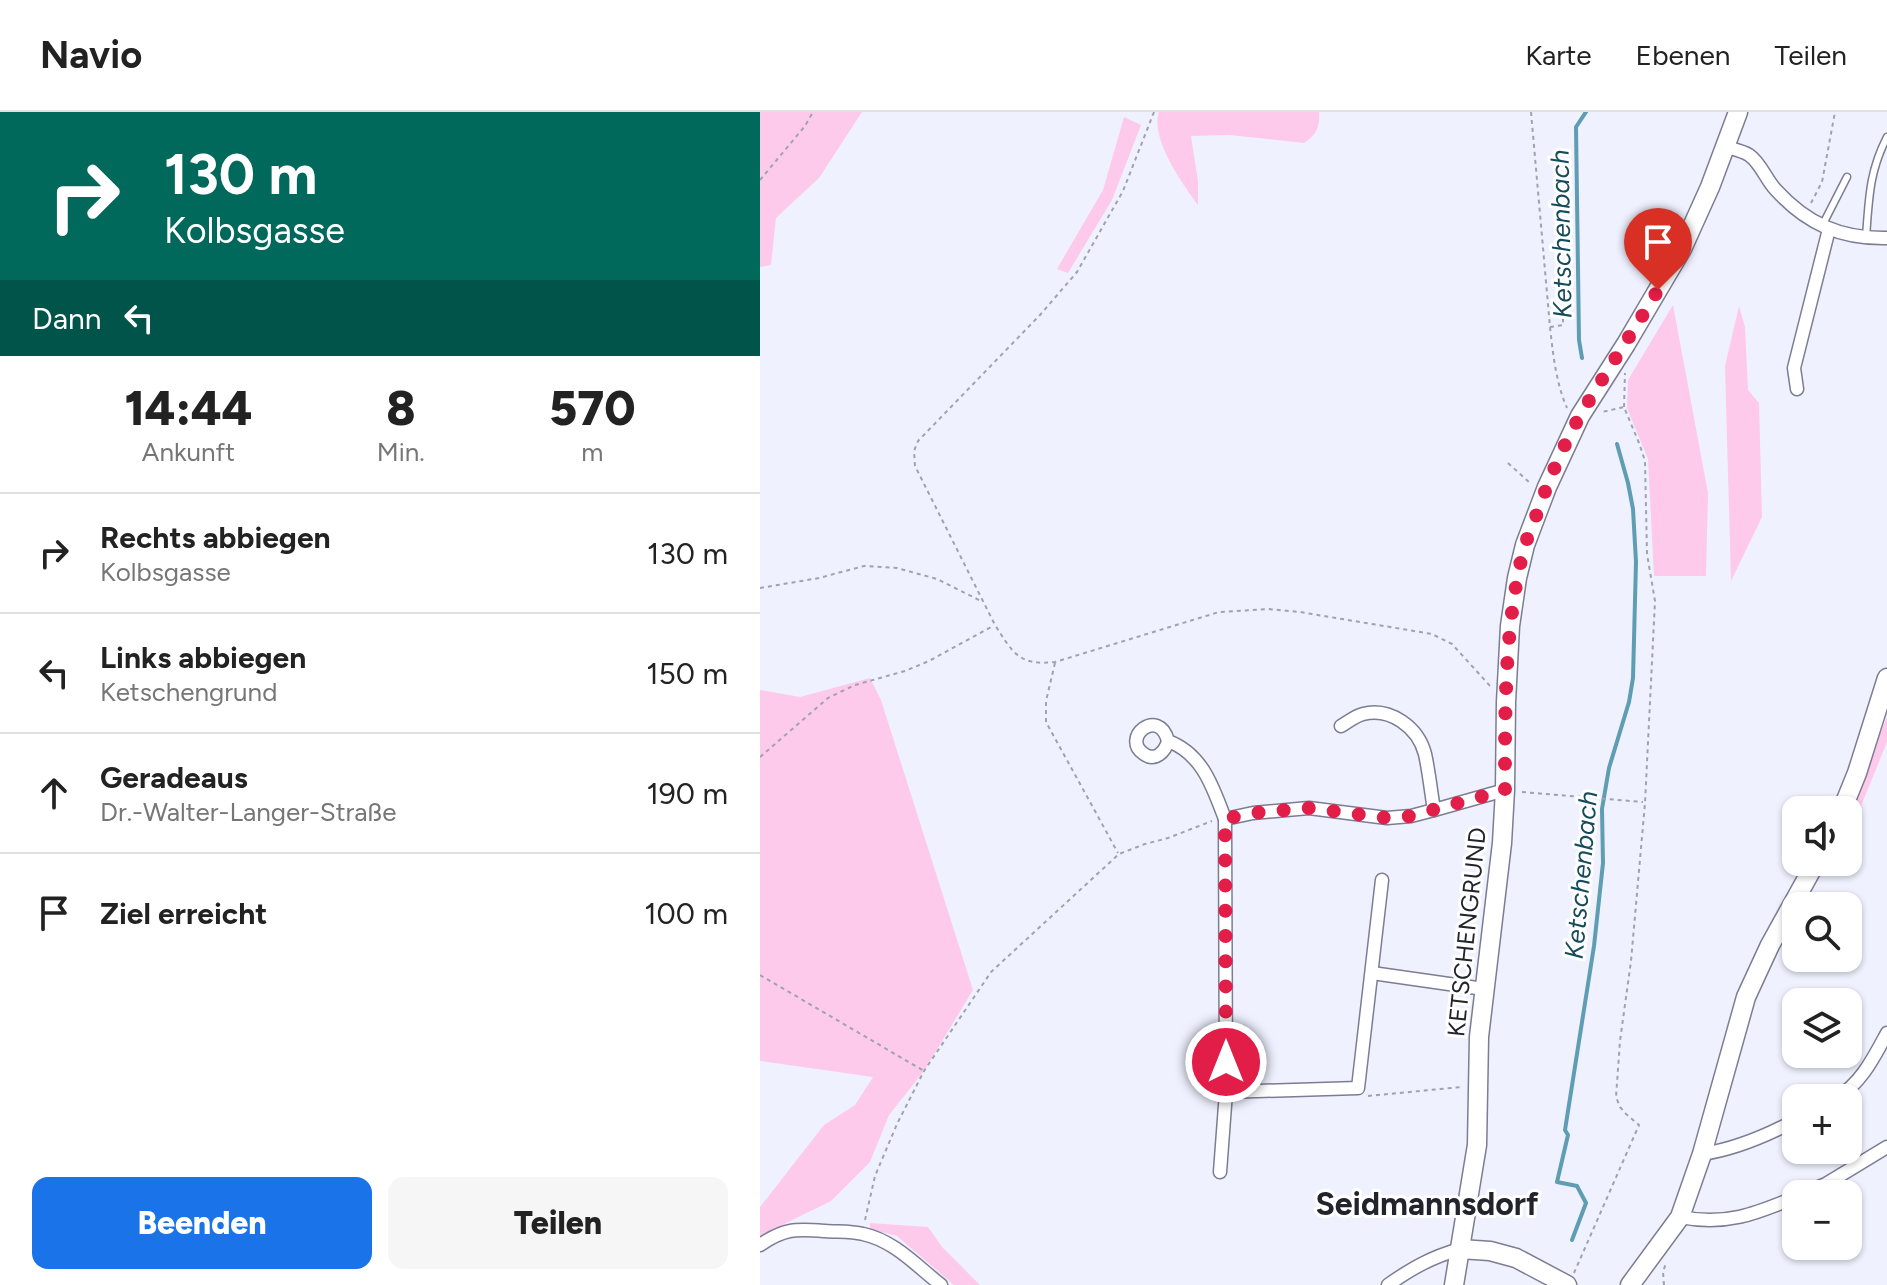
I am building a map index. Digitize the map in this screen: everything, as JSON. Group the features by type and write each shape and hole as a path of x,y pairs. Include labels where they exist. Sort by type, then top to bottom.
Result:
{"street":[{"name":"KETSCHENGRUND","path":"1454,1285 1476,1163 1479,1037 1502,843 1510,626 1517,578 1525,545 1545,491 1580,416 1682,249 1738,112"},
{"path":"1726,147 1748,154 1756,161 1773,188 1804,216 1847,235 1887,238"},
{"path":"1797,389 1794,368 1825,227"},
{"path":"1848,796 1887,678"},
{"path":"1341,726 1360,715 1379,712 1397,718 1414,732 1424,751 1434,810"},
{"path":"1168,741 1179,745 1202,766 1225,819 1226,1092 1220,1172"},
{"path":"1225,819 1309,808 1387,818 1411,816 1505,790"},
{"path":"1630,1285 1680,1217 1702,1154 1746,997 1770,945 1808,876"},
{"path":"1226,1092 1358,1088 1382,880"},
{"path":"1372,973 1484,989"},
{"path":"1854,1084 1863,1074 1887,1033"},
{"path":"1702,1154 1724,1151 1782,1126"},
{"path":"1833,1180 1887,1147"},
{"path":"1680,1217 1701,1221 1724,1220 1782,1203"},
{"path":"760,1245 776,1234 800,1229 862,1233 897,1250 941,1285"},
{"path":"1388,1285 1433,1257 1460,1249 1490,1251 1516,1258 1568,1285"}],"lane":[{"path":"1866,238 1870,180 1887,137"},
{"path":"1825,227 1847,177"}],"path":[{"path":"760,180 813,112"},
{"path":"1154,112 1123,191 1077,272 1040,315 918,441 914,451 915,466 995,625 1011,650 1037,664 1055,662 1219,612 1268,609 1300,612 1432,634 1452,644 1506,702"},
{"path":"1531,112 1553,355 1563,398 1567,410 1580,416 1624,407"},
{"path":"1804,216 1822,182 1835,112"},
{"path":"1550,327 1563,325 1563,316"},
{"path":"1568,1285 1639,1125 1620,1107 1616,1097 1645,803 1655,601 1647,554 1645,461 1624,407 1625,375"},
{"path":"1508,463 1534,486 1545,491"},
{"path":"760,588 875,566 897,568 937,579 983,601"},
{"path":"760,757 828,698 855,685 929,661 995,625"},
{"path":"1055,662 1046,701 1046,722 1119,854"},
{"path":"1505,790 1645,803"},
{"path":"862,1233 875,1176 897,1124 924,1071 991,972 1119,854 1216,819 1225,819"},
{"path":"760,975 924,1071"},
{"path":"1358,1088 1366,1096 1479,1085"}],"shaded area":[{"path":"760,112 862,112 819,178 776,218 771,265 760,267"},
{"path":"1159,112 1319,112 1319,117 1315,133 1304,143 1229,135 1191,136 1198,181 1198,205 1163,147 1157,123"},
{"path":"1124,117 1141,125 1112,200 1068,273 1057,269 1103,190"},
{"path":"1673,305 1708,493 1706,576 1654,576 1648,459 1627,408 1628,380"},
{"path":"1739,306 1745,327 1748,390 1759,403 1762,517 1731,581 1725,366"},
{"path":"870,678 881,700 973,990 924,1071 889,1115 870,1162 831,1201 760,1236 760,1207 824,1125 855,1105 873,1077 760,1061 760,690 800,697"},
{"path":"1887,717 1887,742 1862,804 1862,796 1854,796"},
{"path":"870,1223 928,1227 942,1247 980,1285 954,1285 897,1236 870,1229"}],"waterway":[{"name":"Ketschenbach","path":"1582,358 1579,340 1576,127 1586,112"},
{"name":"Ketschenbach","path":"1572,1240 1586,1203 1577,1186 1557,1182 1568,1135 1565,1130 1594,946 1603,863 1602,809 1609,768 1633,678 1636,562 1633,509 1617,444"}],"district":[{"name":"Seidmannsdorf","path":"1427,1204"}],"route":[{"path":"1226,1062 1225,819 1309,808 1387,818 1411,816 1505,790 1510,626 1525,545 1547,487 1580,416 1658,290"}]}
